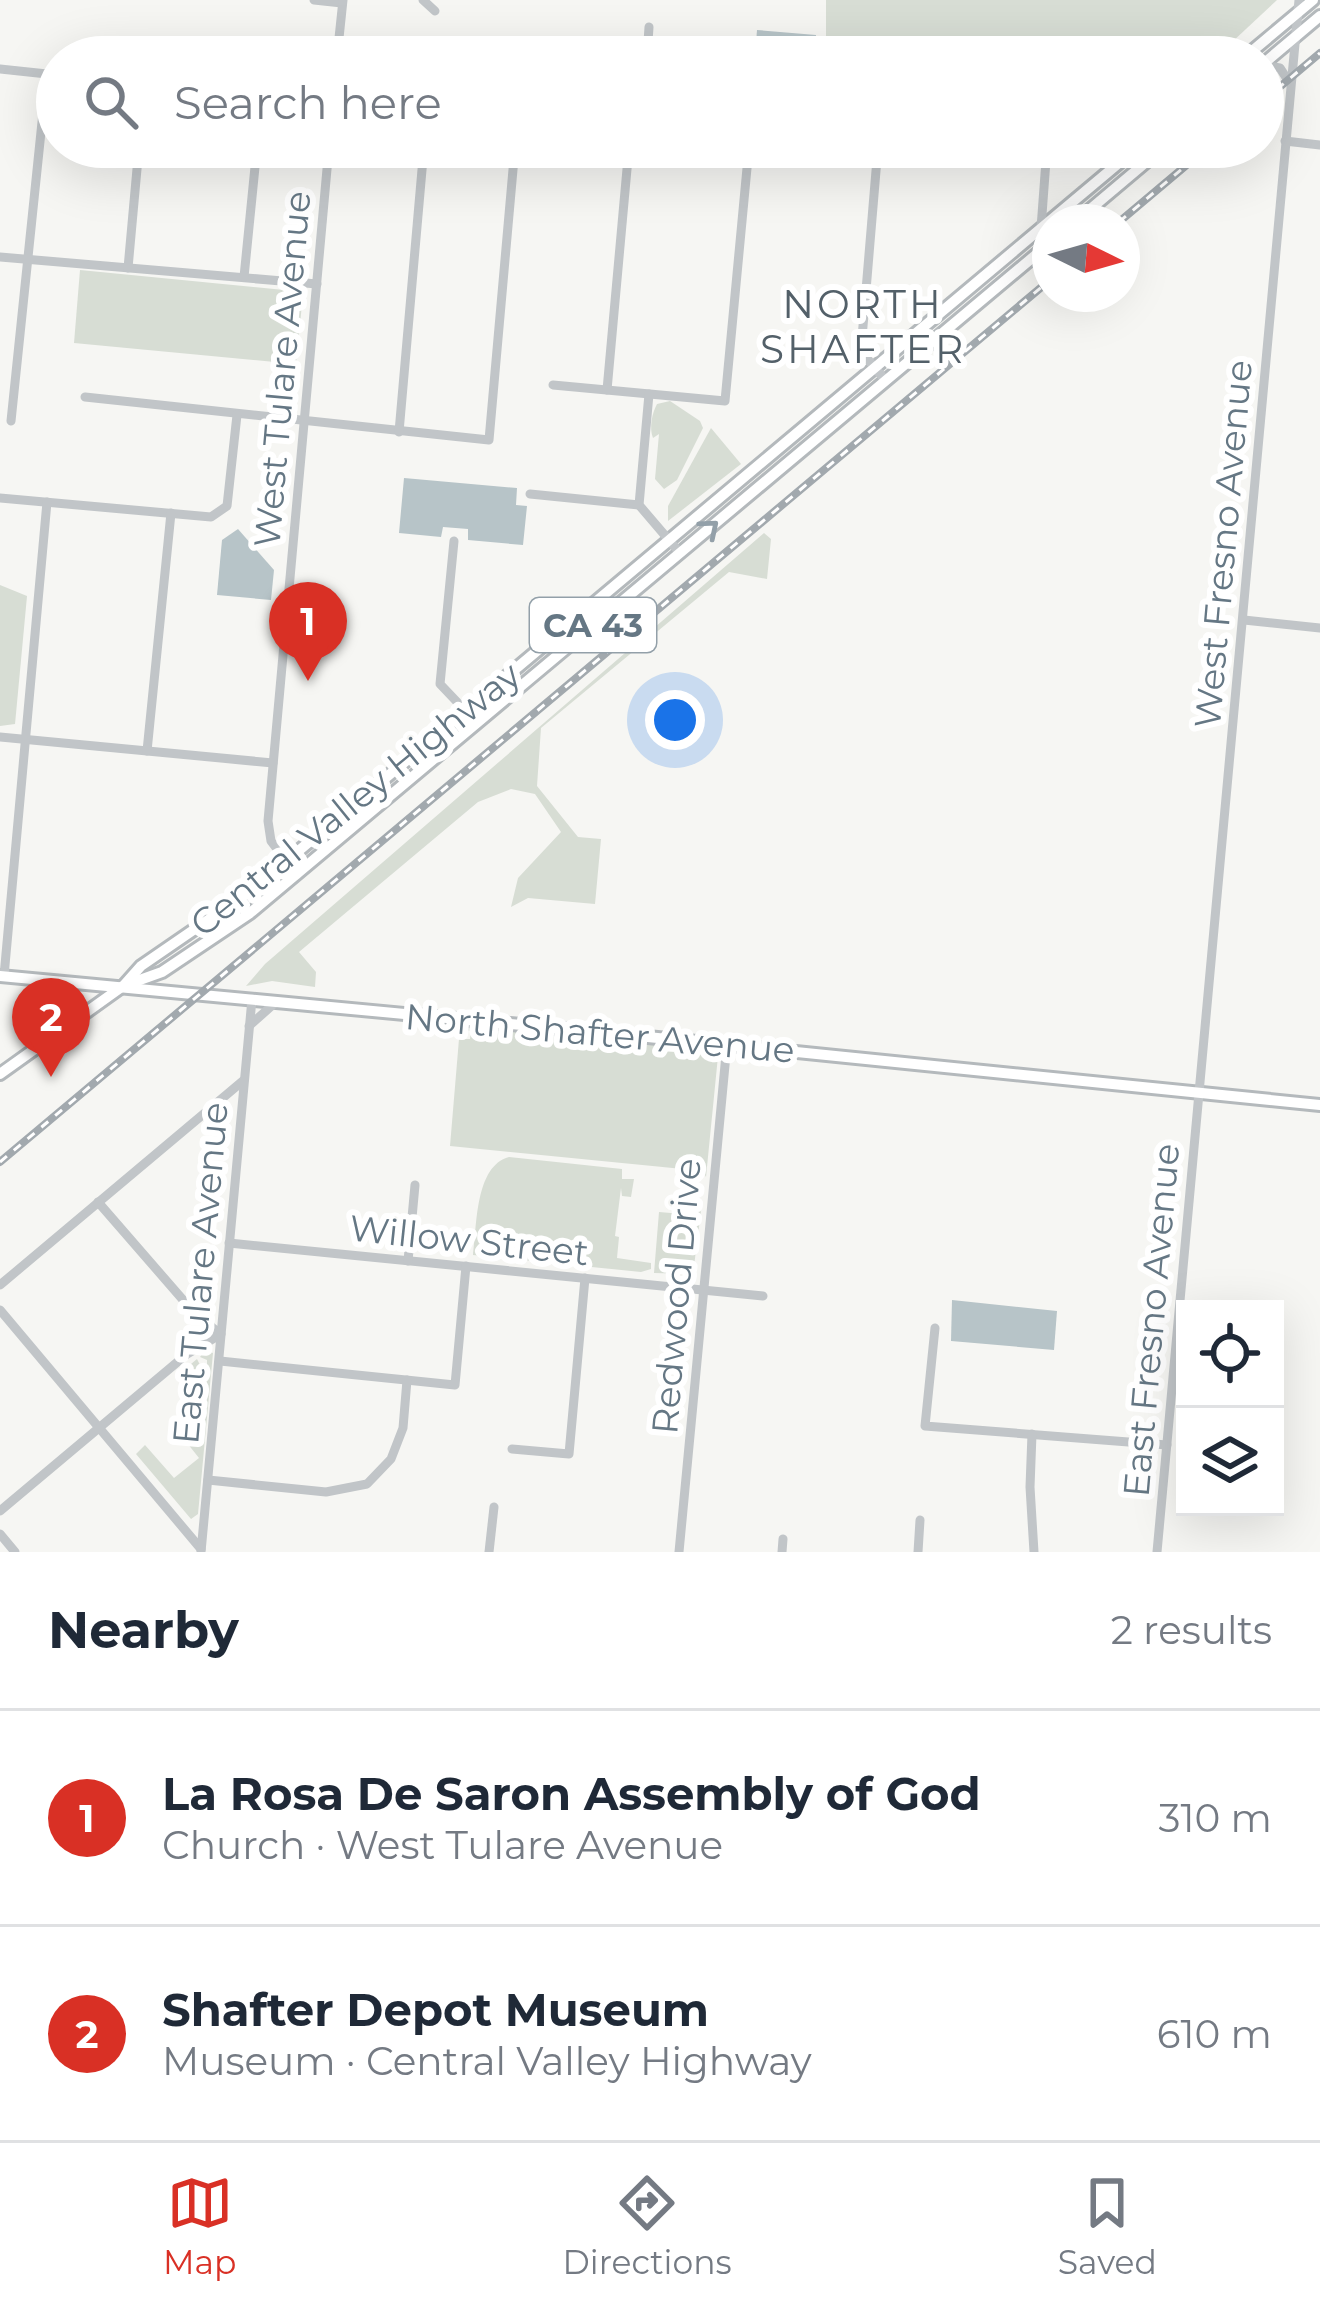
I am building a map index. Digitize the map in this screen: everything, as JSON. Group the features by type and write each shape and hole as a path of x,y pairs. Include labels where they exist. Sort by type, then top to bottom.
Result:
{"main road":[{"path":"1268,36 1313,0"},
{"path":"1284,47 1320,16"},
{"name":"Central Valley Highway","path":"1070,204 1113,168"},
{"path":"1096,204 1139,168"},
{"name":"Central Valley Highway","path":"0,1074 286,861 1032,236"},
{"name":"Central Valley Highway","path":"123,986 162,972 230,928 1032,258"},
{"name":"North Shafter Avenue","path":"2,976 1320,1106"}],"street":[{"path":"314,0 342,2 340,36"},
{"path":"423,0 435,10"},
{"name":"West Fresno Avenue","path":"1284,165 1299,7"},
{"path":"649,36 650,27"},
{"path":"0,69 36,73"},
{"path":"1284,76 1290,87"},
{"path":"1286,142 1320,145"},
{"path":"11,421 37,168"},
{"path":"128,268 137,168"},
{"path":"244,278 254,168"},
{"name":"West Tulare Avenue","path":"297,874 267,830 327,168"},
{"path":"399,431 422,168"},
{"path":"85,398 489,440 513,168"},
{"path":"607,390 627,168"},
{"path":"553,385 725,401 747,168"},
{"path":"876,168 862,338 865,355 886,381"},
{"path":"1043,204 1045,168"},
{"name":"West Fresno Avenue","path":"1199,1093 1284,168"},
{"path":"0,257 317,284"},
{"path":"639,505 649,394"},
{"path":"0,498 211,517 227,506 237,415"},
{"path":"530,494 639,505 680,553"},
{"path":"2,976 47,502"},
{"path":"147,751 171,514"},
{"path":"454,541 440,684 477,723"},
{"path":"1244,620 1320,628"},
{"path":"0,737 273,764"},
{"name":"East Tulare Avenue","path":"201,1551 252,999"},
{"path":"249,1025 276,1002"},
{"name":"Redwood Drive","path":"679,1552 727,1044"},
{"path":"0,1285 244,1079"},
{"name":"East Fresno Avenue","path":"1157,1552 1199,1093"},
{"path":"408,1261 415,1185"},
{"path":"0,1511 188,1354 220,1334 197,1316 98,1202"},
{"name":"Willow Street","path":"230,1243 763,1296"},
{"path":"220,1360 455,1385 466,1267"},
{"path":"512,1449 568,1454 585,1278"},
{"path":"0,1310 201,1551"},
{"path":"935,1328 926,1426 1167,1445"},
{"path":"208,1480 326,1492 367,1484 391,1459 403,1428 407,1380"},
{"path":"1033,1434 1034,1552"},
{"path":"488,1552 494,1507"},
{"path":"918,1552 920,1520"},
{"path":"0,1534 15,1552"},
{"path":"782,1552 783,1539"}],"shaded area":[{"path":"826,0 1277,0 1238,36 826,36"},
{"path":"757,30 816,35 816,36 757,36"},
{"path":"80,270 294,291 302,304 296,364 74,343"},
{"path":"670,401 703,428 677,480 664,489 655,479 659,434 653,438 651,425 657,404"},
{"path":"711,428 741,464 668,521 668,506"},
{"path":"404,478 517,488 516,505 527,506 523,545 468,540 468,529 443,527 441,537 399,533"},
{"path":"238,529 274,570 271,600 217,595 222,540"},
{"path":"764,533 771,539 767,579 729,572 541,728 537,786 578,837 601,839 595,904 528,898 511,907 518,878 561,832 535,794 511,789 478,802 299,952 316,972 315,987 272,981 246,986 265,964"},
{"path":"0,585 27,596 15,724 0,726"},
{"path":"461,1025 708,1047 718,1056 706,1177 703,1171 450,1146 459,1039 470,1039 471,1031 460,1029"},
{"path":"509,1157 622,1169 622,1179 634,1179 631,1197 622,1196 621,1188 617,1258 651,1263 651,1269 641,1272 473,1255 484,1184 498,1163"},
{"path":"701,1211 693,1274 654,1273 659,1212 694,1215"},
{"path":"952,1300 1057,1311 1054,1350 951,1341"},
{"path":"205,1350 213,1353 198,1514 191,1519 136,1454 145,1445 174,1478 199,1458 172,1424 186,1412 192,1417 206,1403 207,1396 185,1369 197,1359 201,1367 207,1367 207,1360 200,1357"}],"railway":[{"path":"1284,83 1320,53"},
{"path":"1140,204 1183,168"},
{"path":"0,1162 1032,295"}],"place":[{"name":"La Rosa De Saron Assembly of God","path":"308,681"},
{"name":"Shafter Depot Museum","path":"51,1077"}],"district":[{"name":"NORTH SHAFTER","path":"863,326"}]}
